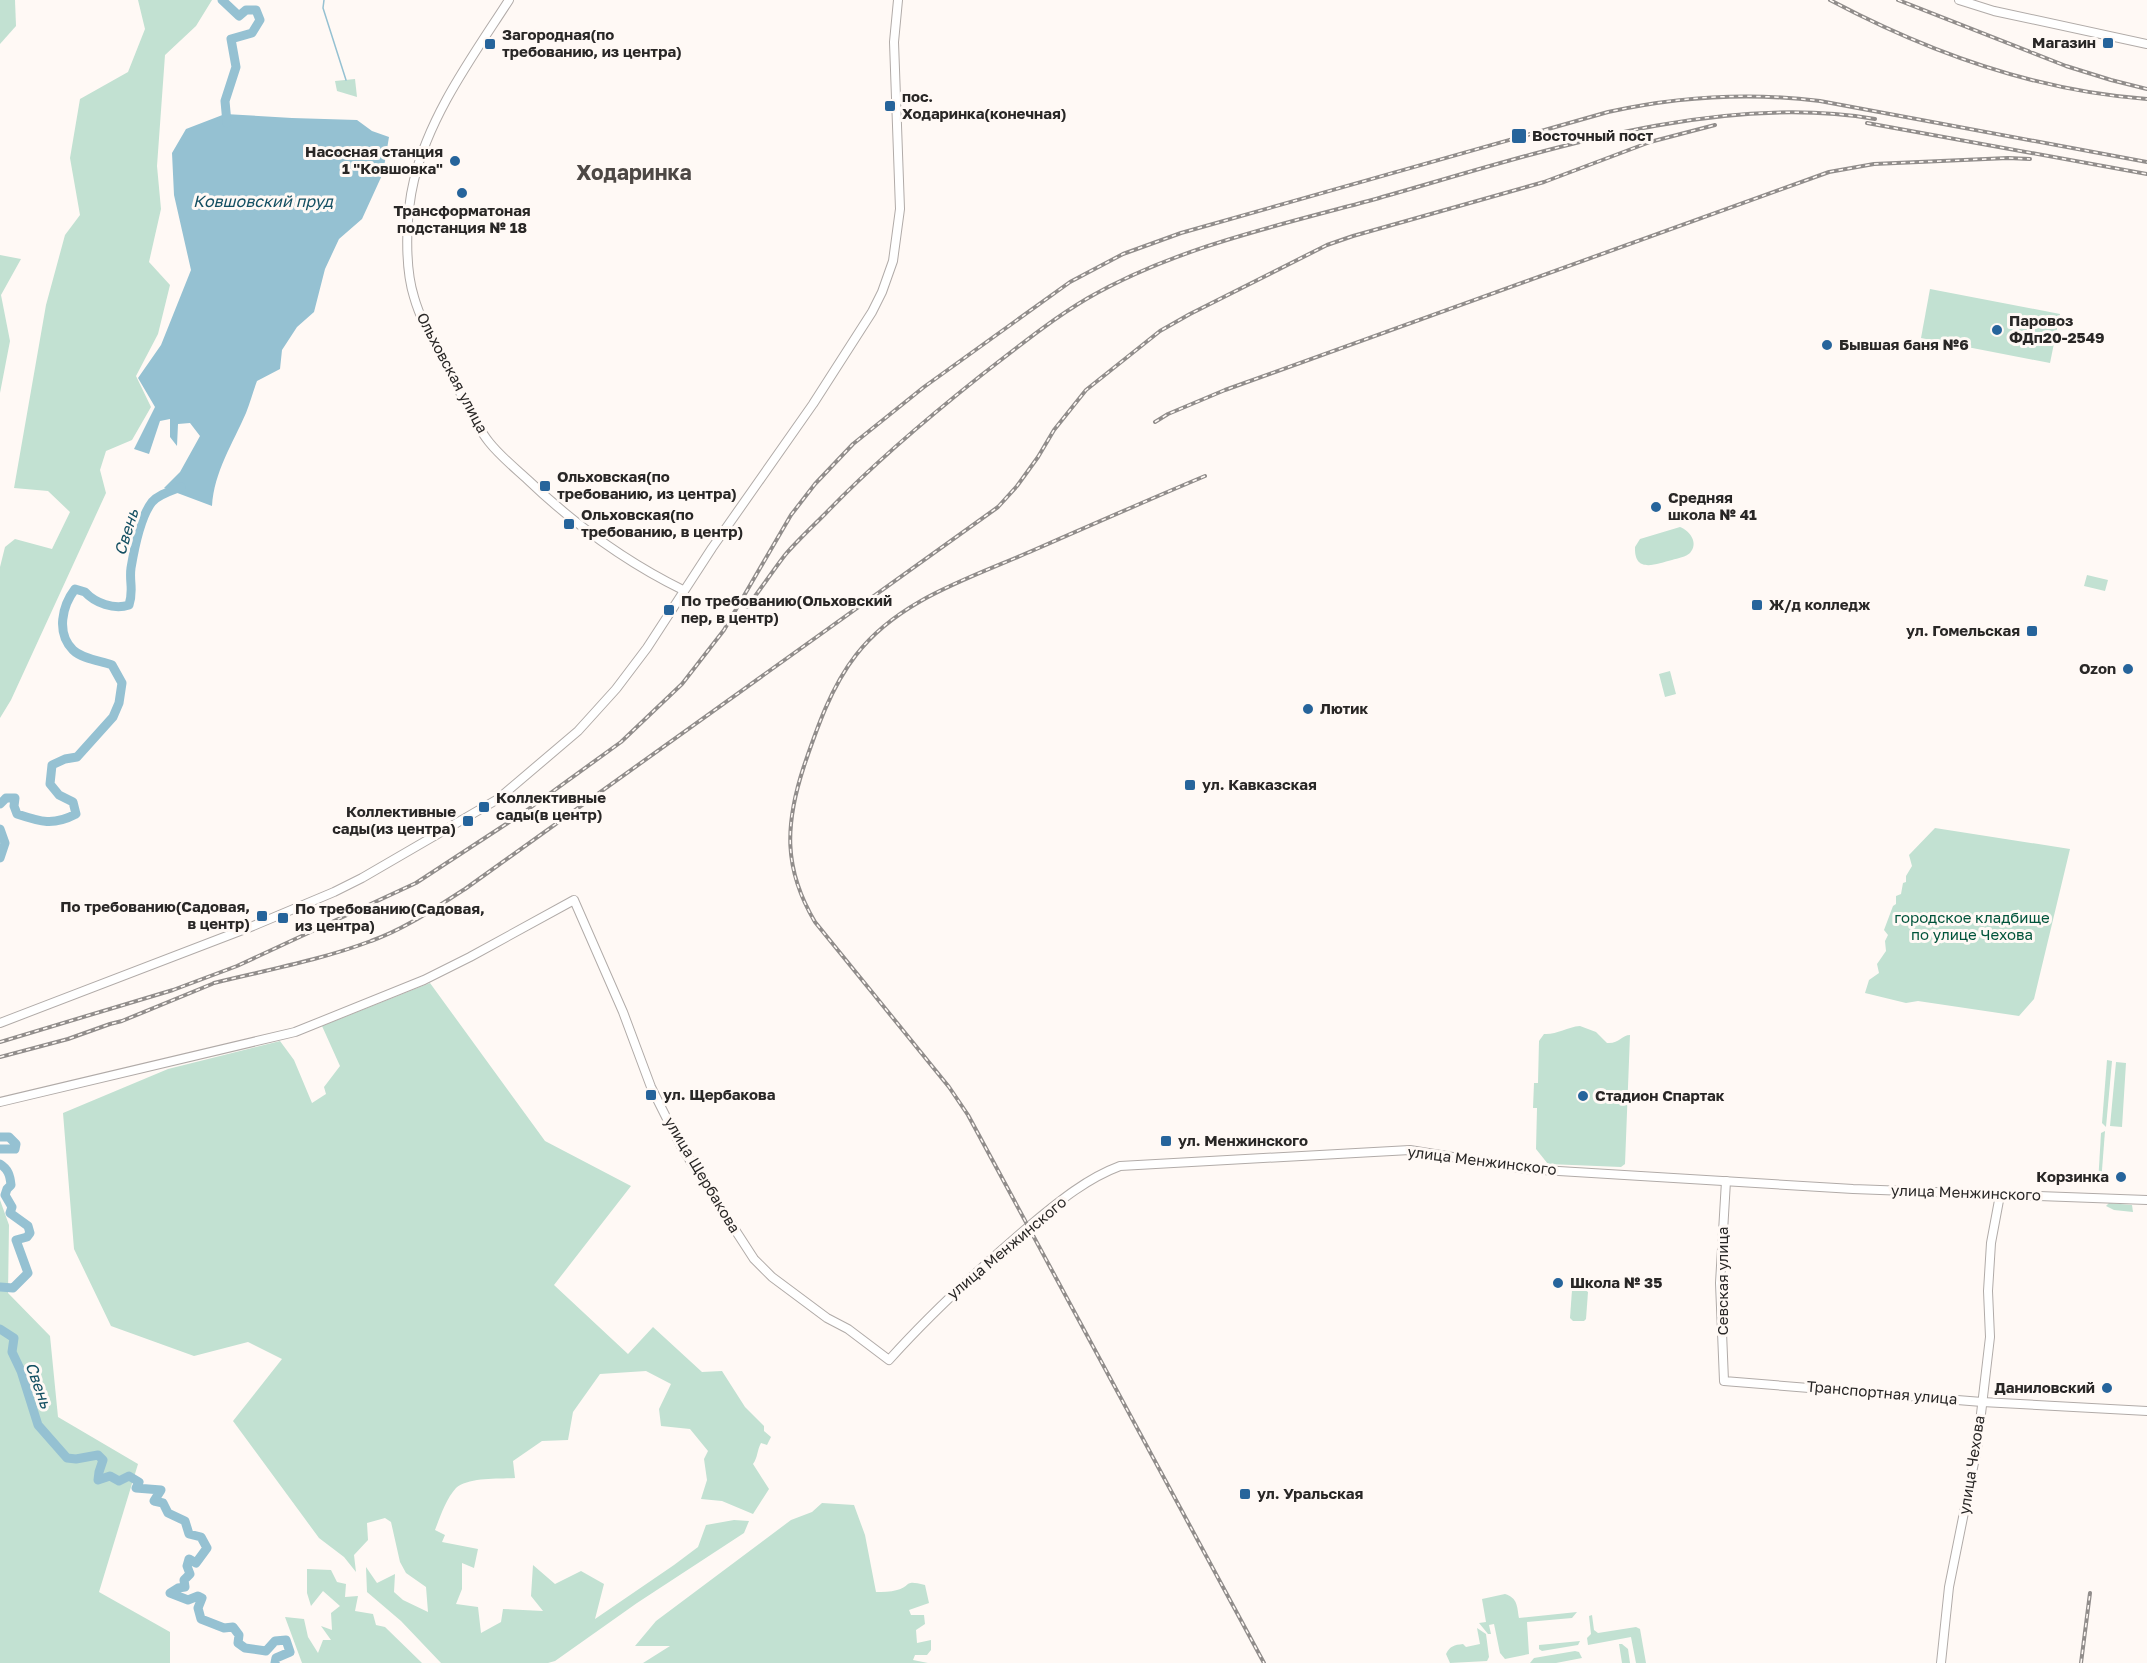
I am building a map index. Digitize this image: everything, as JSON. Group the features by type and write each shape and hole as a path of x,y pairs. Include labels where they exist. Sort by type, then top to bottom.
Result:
{"street":[{"name":"Ольховская улица","path":"509,0 468,63 429,134 414,181 408,248 414,297 421,318 467,408 494,447 556,506 617,552 683,590"},
{"path":"0,1023 253,926 334,892 492,804 578,731 616,689 818,396 872,312 882,292 895,252 900,209 894,42 898,0"},
{"path":"1959,0 1994,11 2147,44"},
{"name":"улица Щербакова","path":"0,1102 295,1032 424,980 574,900 623,1012 651,1087 666,1117 682,1148 754,1259 772,1276 827,1318 848,1329 889,1360"},
{"name":"улица Менжинского","path":"889,1360 944,1302 1023,1232 1082,1185 1105,1171 1120,1166 1410,1150 1459,1156 1521,1168 1726,1181 2147,1200"},
{"name":"Севская улица","path":"1724,1381 1720,1283 1726,1181"},
{"name":"улица Чехова","path":"1941,1663 1949,1587 1977,1448 1990,1337 1988,1291 1991,1243 2000,1195"},
{"name":"Транспортная улица","path":"1724,1381 1982,1402 2147,1411"}],"green space":[{"path":"0,0 15,0 16,26 0,44"},
{"path":"138,0 212,0 196,26 165,55 157,166 161,209 149,262 170,285 158,334 136,376 151,407 132,440 106,451 100,470 106,493 11,700 0,718 0,567 5,547 15,539 52,549 70,512 48,491 14,488 46,305 65,235 80,215 70,158 80,99 128,72 145,29"},
{"path":"355,79 357,97 337,91 335,81"},
{"path":"0,255 21,259 1,295 10,341 0,393"},
{"path":"1930,289 2060,314 2050,363 1921,338"},
{"path":"1680,527 1690,534 1693,541 1693,549 1688,554 1653,565 1642,564 1638,561 1635,547 1640,539"},
{"path":"2087,575 2108,580 2105,591 2084,586"},
{"path":"1670,671 1676,694 1665,697 1659,674"},
{"name":"городское кладбище по улице Чехова","path":"1935,828 2070,849 2034,999 2019,1016 1918,1001 1906,1003 1865,993 1869,980 1879,973 1877,964 1886,951 1885,941 1888,935 1884,930 1893,906 1896,904 1896,896 1901,894 1903,883 1906,882 1906,876 1912,866 1909,855"},
{"path":"430,983 545,1141 631,1186 554,1285 628,1354 653,1327 702,1372 722,1371 745,1407 764,1426 764,1431 771,1437 767,1445 761,1443 753,1464 769,1489 753,1514 722,1501 701,1499 707,1480 704,1459 708,1451 690,1429 661,1426 659,1409 671,1384 646,1371 600,1374 573,1412 568,1440 542,1441 513,1461 515,1478 476,1480 461,1484 452,1492 435,1530 445,1535 442,1542 478,1549 474,1568 462,1563 462,1589 456,1604 478,1607 481,1633 501,1622 503,1609 543,1611 531,1596 533,1565 555,1584 581,1571 604,1584 595,1619 698,1547 706,1525 734,1520 749,1521 744,1533 637,1603 555,1661 548,1663 441,1663 401,1621 367,1592 366,1567 377,1583 395,1574 394,1592 403,1600 428,1612 426,1587 406,1573 400,1562 391,1522 385,1518 367,1523 368,1540 354,1555 356,1572 344,1557 319,1538 233,1421 282,1359 248,1342 194,1356 111,1326 74,1249 63,1113 168,1069 280,1041 294,1060 312,1103 326,1094 324,1087 340,1066 322,1026"},
{"name":"Стадион Спартак","path":"1580,1026 1596,1032 1607,1043 1630,1035 1625,1164 1621,1167 1548,1164 1536,1149 1537,1108 1533,1108 1534,1083 1538,1083 1539,1041 1544,1034"},
{"path":"2107,1060 2112,1061 2106,1127 2102,1123"},
{"path":"2116,1062 2126,1063 2122,1127 2110,1126"},
{"path":"2105,1131 2101,1183 2098,1184 2101,1133"},
{"path":"0,1200 9,1225 8,1293 50,1336 58,1417 138,1464 99,1592 170,1632 170,1663 0,1663"},
{"path":"2109,1203 2132,1205 2133,1212 2114,1210 2106,1206"},
{"path":"1572,1290 1588,1292 1584,1321 1573,1321 1570,1318"},
{"path":"822,1503 854,1505 865,1535 876,1592 897,1590 910,1583 925,1585 929,1603 909,1610 911,1615 924,1615 925,1624 916,1630 917,1643 931,1640 931,1650 927,1655 915,1655 913,1660 928,1663 643,1663 670,1646 635,1646 656,1621 791,1520 812,1512"},
{"path":"307,1569 331,1570 337,1582 346,1584 345,1597 358,1596 355,1611 373,1614 376,1625 385,1627 422,1663 302,1663 285,1617 304,1619 308,1637 318,1653 323,1640 331,1640 321,1626 332,1630 331,1613 340,1606 323,1591 311,1606 307,1593"},
{"path":"1505,1594 1515,1600 1519,1618 1577,1612 1572,1618 1527,1622 1529,1654 1505,1659 1500,1653 1494,1624 1489,1625 1491,1634 1488,1634 1479,1623 1486,1622 1482,1599"},
{"path":"1592,1615 1594,1630 1598,1633 1636,1627 1640,1629 1646,1663 1636,1663 1631,1637 1588,1645 1587,1638 1591,1634 1589,1616"},
{"path":"1477,1628 1486,1634 1489,1657 1487,1661 1450,1663 1446,1654 1453,1646 1463,1644 1466,1647 1480,1644"},
{"path":"1580,1641 1578,1645 1542,1651 1539,1649 1539,1645"},
{"path":"1619,1644 1628,1649 1630,1663 1622,1663"},
{"path":"1579,1652 1582,1658 1556,1663 1530,1663 1534,1658"}],"water":[{"name":"Ковшовский пруд","path":"225,114 357,120 372,131 389,137 383,173 362,219 339,239 325,269 314,312 297,327 282,350 280,369 257,381 246,413 216,481 212,506 164,488 180,472 200,436 190,423 178,424 177,446 170,437 170,419 160,421 149,454 134,449 155,407 138,378 161,345 191,270 174,195 172,153 186,129"}],"waterway":[{"name":"Свень","path":"222,0 239,16 246,10 256,10 260,20 252,33 231,39 236,67 225,101 227,123"},
{"path":"324,0 323,8 346,80"},
{"name":"Свень","path":"0,804 6,798 15,798 14,806 17,814 47,822 76,814 73,802 59,795 50,784 52,765 77,757 113,717 119,703 122,683 112,665 86,658 73,650 64,636 64,611 75,589 85,592 105,605 117,607 129,605 131,568 144,516 155,499 181,487"},
{"name":"Свень","path":"0,829 5,843 0,858"},
{"name":"Свень","path":"0,1137 9,1137 16,1144 15,1149 0,1149"},
{"name":"Свень","path":"0,1164 7,1170 10,1178 11,1185 5,1195 12,1207 10,1213 28,1226 30,1233 27,1237 16,1240 28,1273 13,1288 0,1287"},
{"name":"Свень","path":"0,1329 14,1338 12,1352 21,1371 38,1425 67,1458 76,1459 98,1455 103,1460 98,1480 110,1476 119,1481 129,1476 139,1482 136,1488 161,1490 154,1501 163,1503 168,1513 185,1521 189,1534 201,1537 207,1548 196,1563 189,1559 187,1566 190,1574 184,1580 185,1587 170,1593 188,1600 198,1596 202,1598 198,1608 201,1619 224,1628 233,1627 239,1635 238,1643 245,1648 266,1651 275,1641 286,1640 290,1652 276,1658 275,1663"}],"railway":[{"path":"1830,0 1905,36 1984,66 2064,87 2106,95 2147,99"},
{"path":"1898,0 2066,66 2147,89"},
{"path":"0,1042 173,990 237,966 416,883 523,813 621,742 682,684 724,630 791,515 815,484 853,444 924,387 1070,282 1123,254 1181,233 1608,112 1687,99 1740,96 1820,101 2147,162"},
{"path":"747,607 785,555 900,443 979,377 1059,316 1121,280 1191,252 1263,229 1621,132 1686,121 1750,114 1813,113 1875,119"},
{"path":"1867,123 2147,174"},
{"path":"214,983 313,959 371,941 408,924 465,889 998,507 1017,486 1054,430 1086,390 1160,331 1327,245 1544,182 1650,142 1715,125"},
{"path":"1155,422 1168,414 1225,390 1829,172 1874,164 2030,159"},
{"path":"1205,476 938,592 893,619 873,636 856,655 839,680 820,723 804,766 793,807 790,846 797,883 815,922 949,1087 968,1115 1264,1663"},
{"path":"0,1057 68,1039 122,1021 212,984"},
{"path":"2081,1663 2090,1593"}],"place":[{"name":"Магазин","path":"2108,43"},
{"name":"Загородная(по требованию, из центра)","path":"490,44"},
{"name":"пос. Ходаринка(конечная)","path":"890,106"},
{"name":"Восточный пост","path":"1519,136"},
{"name":"Насосная станция 1 \"Ковшовка\"","path":"455,161"},
{"name":"Трансформатоная подстанция № 18","path":"462,193"},
{"name":"Паровоз ФДп20-2549","path":"1997,330"},
{"name":"Бывшая баня №6","path":"1827,345"},
{"name":"Ольховская(по требованию, из центра)","path":"545,486"},
{"name":"Средняя школа № 41","path":"1656,507"},
{"name":"Ольховская(по требованию, в центр)","path":"569,524"},
{"name":"Ж/д колледж","path":"1757,605"},
{"name":"По требованию(Ольховский пер, в центр)","path":"669,610"},
{"name":"ул. Гомельская","path":"2032,631"},
{"name":"Ozon","path":"2128,669"},
{"name":"Лютик","path":"1308,709"},
{"name":"ул. Кавказская","path":"1190,785"},
{"name":"Коллективные сады(в центр)","path":"484,807"},
{"name":"Коллективные сады(из центра)","path":"468,821"},
{"name":"По требованию(Садовая, в центр)","path":"262,916"},
{"name":"По требованию(Садовая, из центра)","path":"283,918"},
{"name":"ул. Щербакова","path":"651,1095"},
{"name":"Стадион Спартак","path":"1583,1096"},
{"name":"ул. Менжинского","path":"1166,1141"},
{"name":"Корзинка","path":"2121,1177"},
{"name":"Школа № 35","path":"1558,1283"},
{"name":"Даниловский","path":"2107,1388"},
{"name":"ул. Уральская","path":"1245,1494"}],"district":[{"name":"Ходаринка","path":"634,173"}]}
